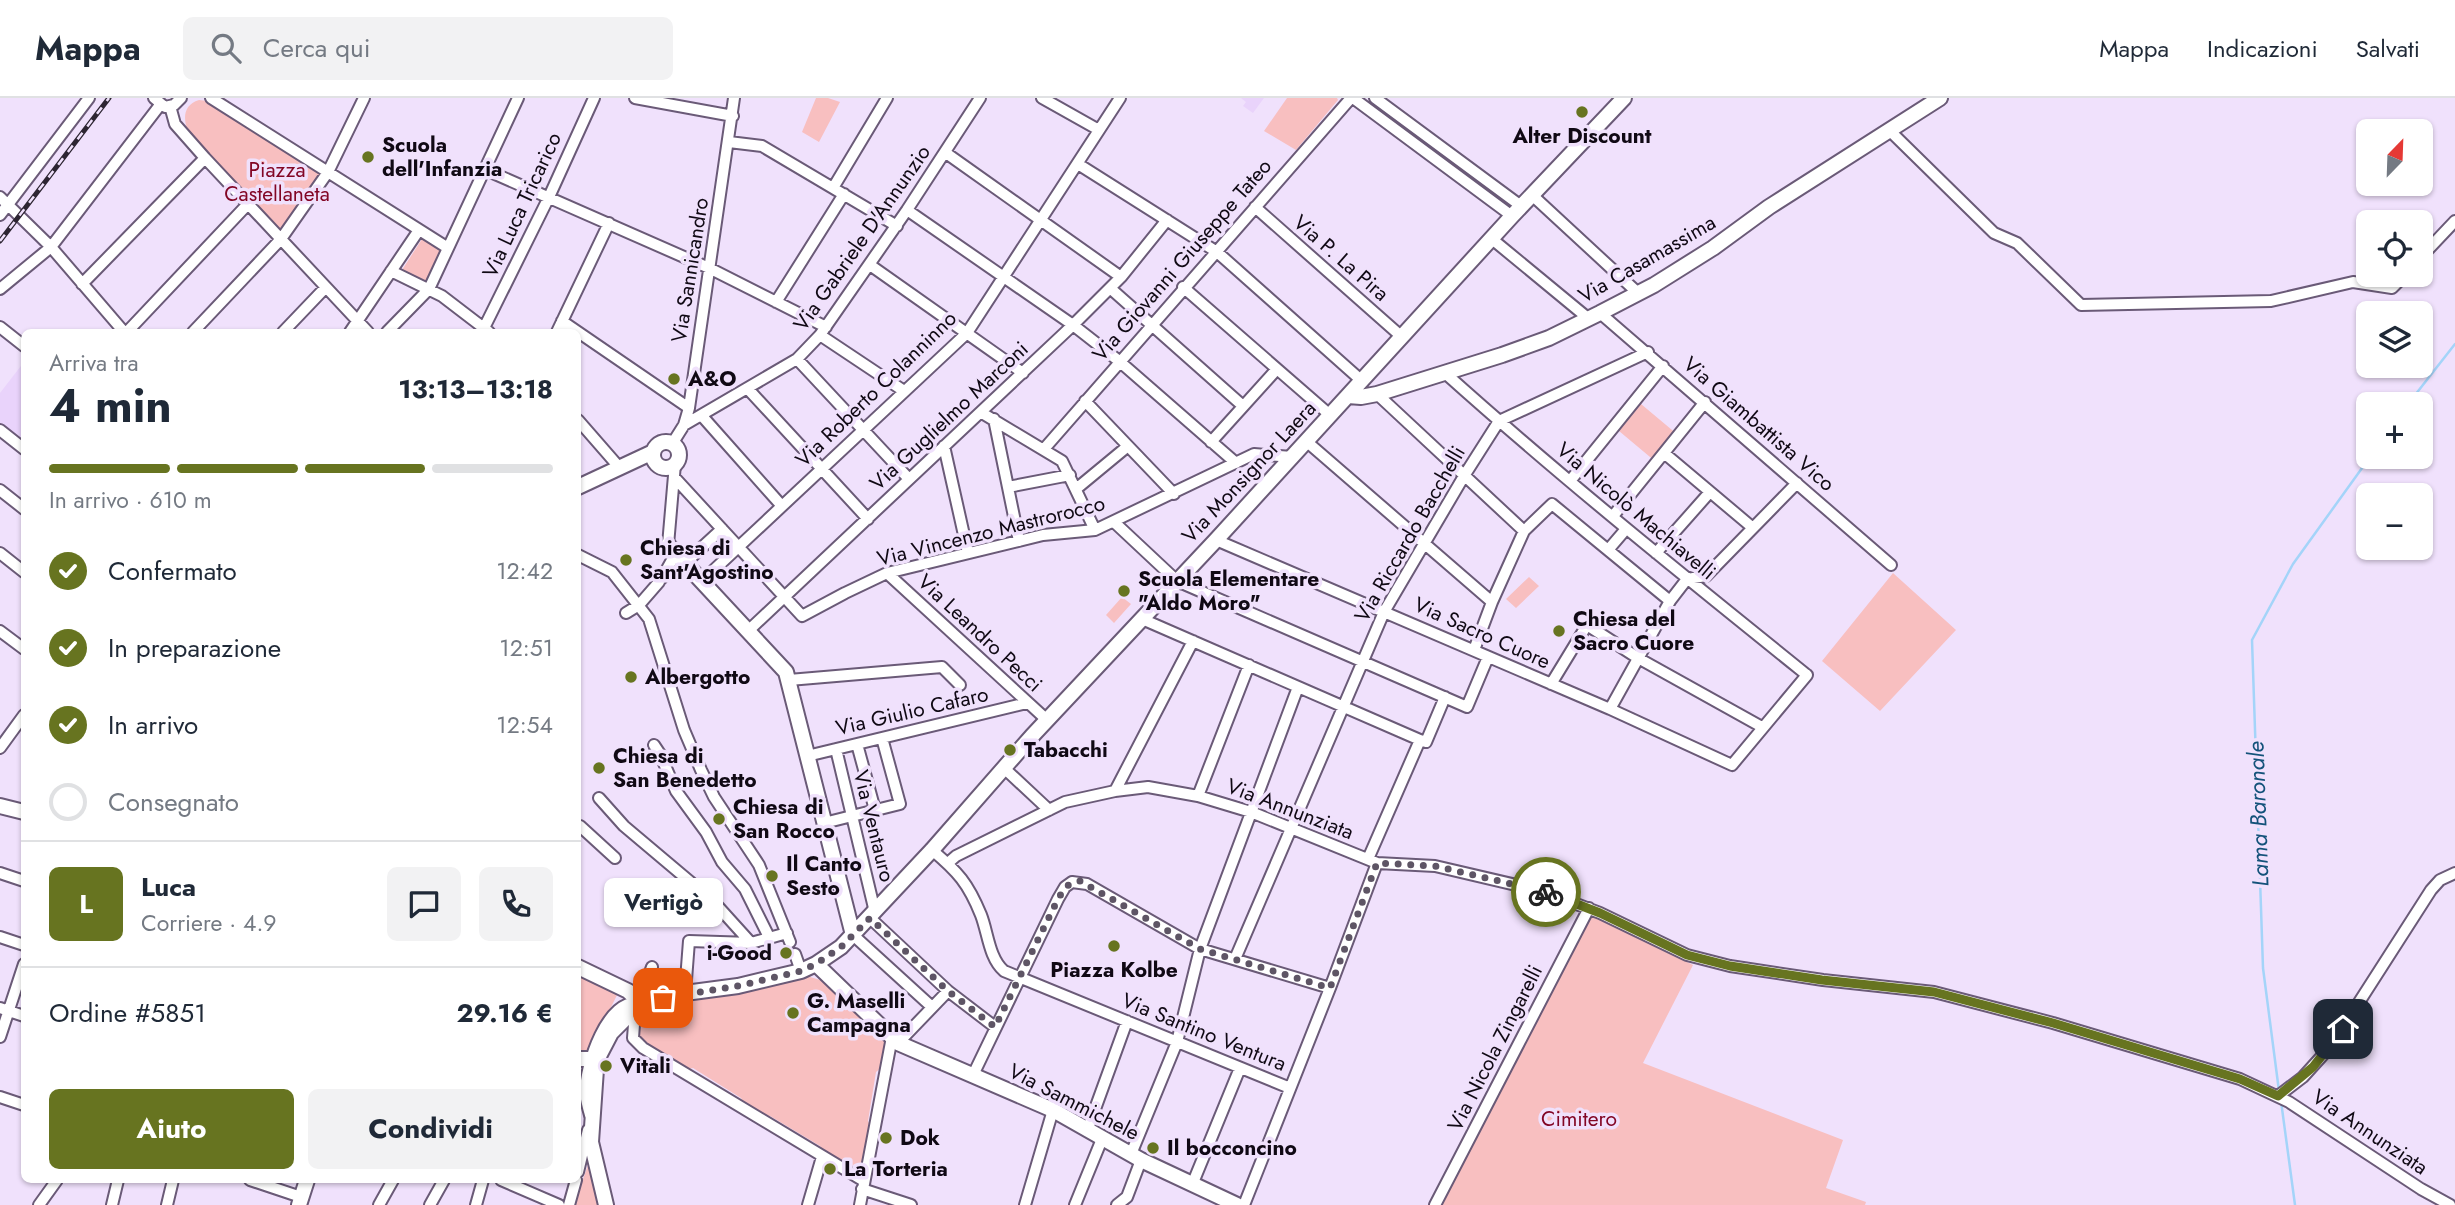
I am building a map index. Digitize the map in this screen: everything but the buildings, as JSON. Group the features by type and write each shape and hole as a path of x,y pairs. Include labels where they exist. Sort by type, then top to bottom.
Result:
{"street":[{"path":"0,215 4,200 89,98"},
{"path":"0,289 51,247 162,103 181,98"},
{"path":"211,98 448,248"},
{"path":"196,329 281,239 328,172 364,98"},
{"path":"390,329 429,289 518,98"},
{"name":"Via Luca Tricarico","path":"487,329 594,98"},
{"path":"635,98 733,116"},
{"name":"Via Sannicandro","path":"672,444 684,425 689,408 734,98"},
{"path":"833,188 887,98"},
{"name":"Via Gabriele D'Annunzio","path":"684,425 797,359 823,331 897,226 980,98"},
{"path":"1042,98 1099,130"},
{"name":"Via Roberto Colanninno","path":"702,581 967,332 1120,98"},
{"path":"1352,98 1517,211"},
{"name":"Via Giovanni Giuseppe Tateo","path":"1044,449 1352,98"},
{"path":"1375,98 1517,211"},
{"name":"Via Monsignor Laera","path":"639,1005 685,993 738,986 801,971 841,947 932,850 1047,720 1624,98"},
{"name":"Via Casamassima","path":"1348,396 1377,394 1445,373 1537,342 1595,316 1713,248 1769,207 1940,98"},
{"path":"162,103 175,124 247,205 366,329"},
{"path":"1889,130 1994,233 2017,243 2081,305 2271,301 2356,282"},
{"path":"729,142 762,146 897,226"},
{"path":"946,153 1121,277"},
{"path":"82,284 205,158"},
{"path":"1078,163 1217,252 1362,381"},
{"path":"486,170 709,268 776,302 823,331 904,391"},
{"path":"776,302 844,194"},
{"path":"1532,195 1638,293"},
{"path":"4,200 51,247 122,329"},
{"path":"128,329 247,205"},
{"name":"Via P. La Pira","path":"1255,207 1402,337"},
{"path":"907,210 1073,325 1119,361 1236,463"},
{"name":"Via Guglielmo Marconi","path":"748,631 1073,325 1121,277 1167,220"},
{"path":"2433,244 2455,221"},
{"path":"558,329 608,223"},
{"path":"352,329 419,230"},
{"name":"Via Giambattista Vico","path":"1492,239 1648,352 1891,565"},
{"path":"870,264 1023,373"},
{"path":"391,271 442,296 486,329"},
{"path":"286,329 326,287"},
{"path":"1184,287 1330,415"},
{"path":"1110,288 1243,406"},
{"path":"562,321 574,329"},
{"path":"0,327 21,343"},
{"path":"581,334 689,408"},
{"path":"1499,421 1648,352"},
{"path":"797,359 909,479"},
{"path":"1570,481 1663,366"},
{"path":"1211,442 1277,369"},
{"name":"Via Nicolò Machiavelli","path":"1445,373 1687,579 1807,675 1762,727"},
{"path":"748,389 868,519"},
{"path":"1377,394 1524,530"},
{"path":"1085,401 1174,494"},
{"path":"1613,516 1705,402"},
{"path":"982,412 1062,461 1095,530"},
{"path":"702,416 781,505"},
{"path":"993,419 1019,541"},
{"name":"Via Riccardo Bacchelli","path":"1235,959 1384,611 1499,421"},
{"path":"581,423 619,467"},
{"path":"0,430 21,447"},
{"path":"1306,441 1492,602"},
{"path":"581,486 653,452 662,443 672,444 678,455 674,470 676,554 782,665 789,680 853,935 932,1007"},
{"path":"944,446 968,553"},
{"path":"1076,489 1128,446"},
{"path":"653,452 654,461 661,467 671,467 674,470 738,547 785,597"},
{"path":"1664,453 1753,528"},
{"name":"Via Vincenzo Mastrorocco","path":"785,597 802,617 887,573 1043,536 1095,530 1254,454 1292,457"},
{"path":"1008,487 1069,475"},
{"path":"1610,709 1670,601 1687,579 1706,576 1797,483"},
{"path":"0,490 21,507"},
{"path":"1656,553 1710,492"},
{"path":"1474,650 1524,530 1552,504 1670,601"},
{"path":"1114,522 1177,581 1467,707 1488,657"},
{"path":"626,613 639,605 661,580 676,554 722,528"},
{"path":"1608,550 1626,528"},
{"name":"Via Sacro Cuore","path":"1216,540 1610,709 1732,765 1762,727"},
{"path":"0,553 21,570"},
{"path":"581,556 612,572 654,627 680,720 701,770 715,797 759,865 788,938 769,937 751,943 689,941 685,993"},
{"name":"Via Leandro Pecci","path":"887,573 1047,720"},
{"path":"1142,619 1426,742 1445,697"},
{"path":"1551,684 1587,625 1638,658 1762,727"},
{"path":"0,631 21,647"},
{"path":"1115,790 1193,641"},
{"path":"1198,796 1249,666"},
{"path":"789,680 942,667 960,685"},
{"path":"1118,1205 1127,1197 1136,1157 1177,1042 1200,949 1298,687"},
{"name":"Via Giulio Cafaro","path":"807,756 1027,703"},
{"path":"0,748 5,734 21,718"},
{"path":"824,823 900,804 882,738"},
{"path":"1244,1205 1330,988 1372,861 1420,740"},
{"path":"857,744 875,810"},
{"path":"654,745 676,791 706,832 722,862 746,889 769,937"},
{"name":"Via Ventauro","path":"836,749 873,915"},
{"path":"1004,768 1049,810"},
{"name":"Via Annunziata","path":"948,863 956,856 1065,802 1115,790 1148,788 1198,796 1251,812 1372,861 1459,870 1542,891 1589,908 1687,955 1730,966 1822,980 1934,992 2053,1023 2240,1079 2278,1096 2450,1205"},
{"path":"599,798 624,826 713,901 751,943"},
{"path":"0,806 21,811"},
{"path":"581,827 615,858"},
{"name":"Via Santino Ventura","path":"932,850 958,871 972,894 998,966 1004,971 1290,1088"},
{"path":"0,873 21,880"},
{"path":"2278,1096 2303,1077 2331,1046 2431,890 2440,880 2455,873"},
{"path":"973,1075 1058,899 1065,887 1072,882 1087,884 1200,949 1330,988"},
{"path":"752,905 772,895"},
{"name":"Via Nicola Zingarelli","path":"1434,1205 1589,908"},
{"path":"873,915 948,991 995,1027"},
{"path":"0,937 21,944"},
{"path":"795,954 801,971"},
{"path":"816,964 895,1040"},
{"path":"652,967 633,1033 636,1043 863,1185 911,1205"},
{"path":"581,968 628,991 639,1005"},
{"path":"0,1037 4,1009 21,971"},
{"path":"860,1205 895,1040 948,991"},
{"path":"585,1093 589,1058 639,1005"},
{"path":"4,1009 21,1015"},
{"path":"1087,1131 1127,1021"},
{"name":"Via Sammichele","path":"895,1040 1053,1111 1215,1200 1237,1205"},
{"path":"589,1058 591,1142 606,1205"},
{"path":"1192,1185 1240,1068"},
{"path":"581,1081 591,1117 581,1159"},
{"path":"0,1097 21,1104"},
{"path":"1025,1205 1053,1111"},
{"path":"1075,1205 1102,1139"},
{"path":"808,1205 822,1157"},
{"path":"39,1205 55,1183"},
{"path":"112,1205 117,1183"},
{"path":"167,1205 172,1183"},
{"path":"257,1183 300,1201 306,1183"},
{"path":"379,1205 391,1183"},
{"path":"430,1205 442,1183"},
{"path":"477,1205 482,1183"},
{"path":"508,1183 559,1205"},
{"path":"569,1205 575,1183"},
{"path":"2450,1205 2455,1202"}],"shaded area":[{"path":"1241,98 1264,98 1253,113 1243,106 1246,102"},
{"path":"21,366 21,447 0,430 0,393"}],"green space":[{"path":"816,98 840,102 819,142 802,132"},
{"path":"1287,98 1338,100 1296,150 1264,131"},
{"name":"Piazza Castellaneta","path":"199,100 207,101 321,173 281,232 188,132 185,122 187,109"},
{"path":"422,239 442,249 425,282 402,270"},
{"path":"1641,404 1678,435 1656,462 1619,431"},
{"path":"1893,573 1956,630 1880,711 1822,661"},
{"path":"1529,577 1539,586 1516,608 1506,599"},
{"path":"1122,597 1131,604 1114,623 1106,615"},
{"name":"Cimitero","path":"1590,913 1693,965 1643,1063 1843,1140 1826,1188 1866,1202 1865,1205 1438,1205"},
{"path":"800,974 827,982 886,1041 882,1067 876,1072 868,1121 871,1127 863,1164 851,1169 824,1152 820,1146 770,1116 754,1111 741,1098 693,1068 688,1069 637,1038 641,1018 656,1005"},
{"path":"581,975 618,993 587,1056 581,1053"},
{"path":"589,1162 599,1205 574,1205"}],"waterway":[{"name":"Lama Baronale","path":"2417,392 2455,344"},
{"name":"Lama Baronale","path":"2279,1091 2263,968 2252,640 2293,564 2361,469"},
{"name":"Lama Baronale","path":"2281,1101 2295,1205"}],"railway":[{"path":"0,241 109,98"}],"way so far":[{"path":"663,998 738,986 801,971 841,947 870,918 948,991 995,1027 1058,899 1065,887 1080,881 1200,949 1330,988 1377,863 1459,870 1546,892"}],"place":[{"name":"Alter Discount","path":"1582,112"},
{"name":"Scuola dell'Infanzia","path":"368,157"},
{"name":"A&O","path":"674,379"},
{"name":"Chiesa di Sant'Agostino","path":"626,560"},
{"name":"Scuola Elementare \"Aldo Moro\"","path":"1124,591"},
{"name":"Chiesa del Sacro Cuore","path":"1559,631"},
{"name":"Albergotto","path":"631,677"},
{"name":"Tabacchi","path":"1010,750"},
{"name":"Chiesa di San Benedetto","path":"599,768"},
{"name":"Chiesa di San Rocco","path":"719,819"},
{"name":"Il Canto Sesto","path":"772,876"},
{"name":"Piazza Kolbe","path":"1114,946"},
{"name":"i-Good","path":"786,953"},
{"name":"Vertigò","path":"663,998"},
{"name":"G. Maselli Campagna","path":"793,1013"},
{"name":"Vitali","path":"606,1066"},
{"name":"Dok","path":"886,1138"},
{"name":"Il bocconcino","path":"1153,1148"},
{"name":"La Torteria","path":"830,1169"}],"route":[{"path":"1546,892 1600,913 1687,955 1730,966 1822,980 1934,992 2053,1023 2240,1079 2278,1096 2313,1067 2343,1029"}]}
